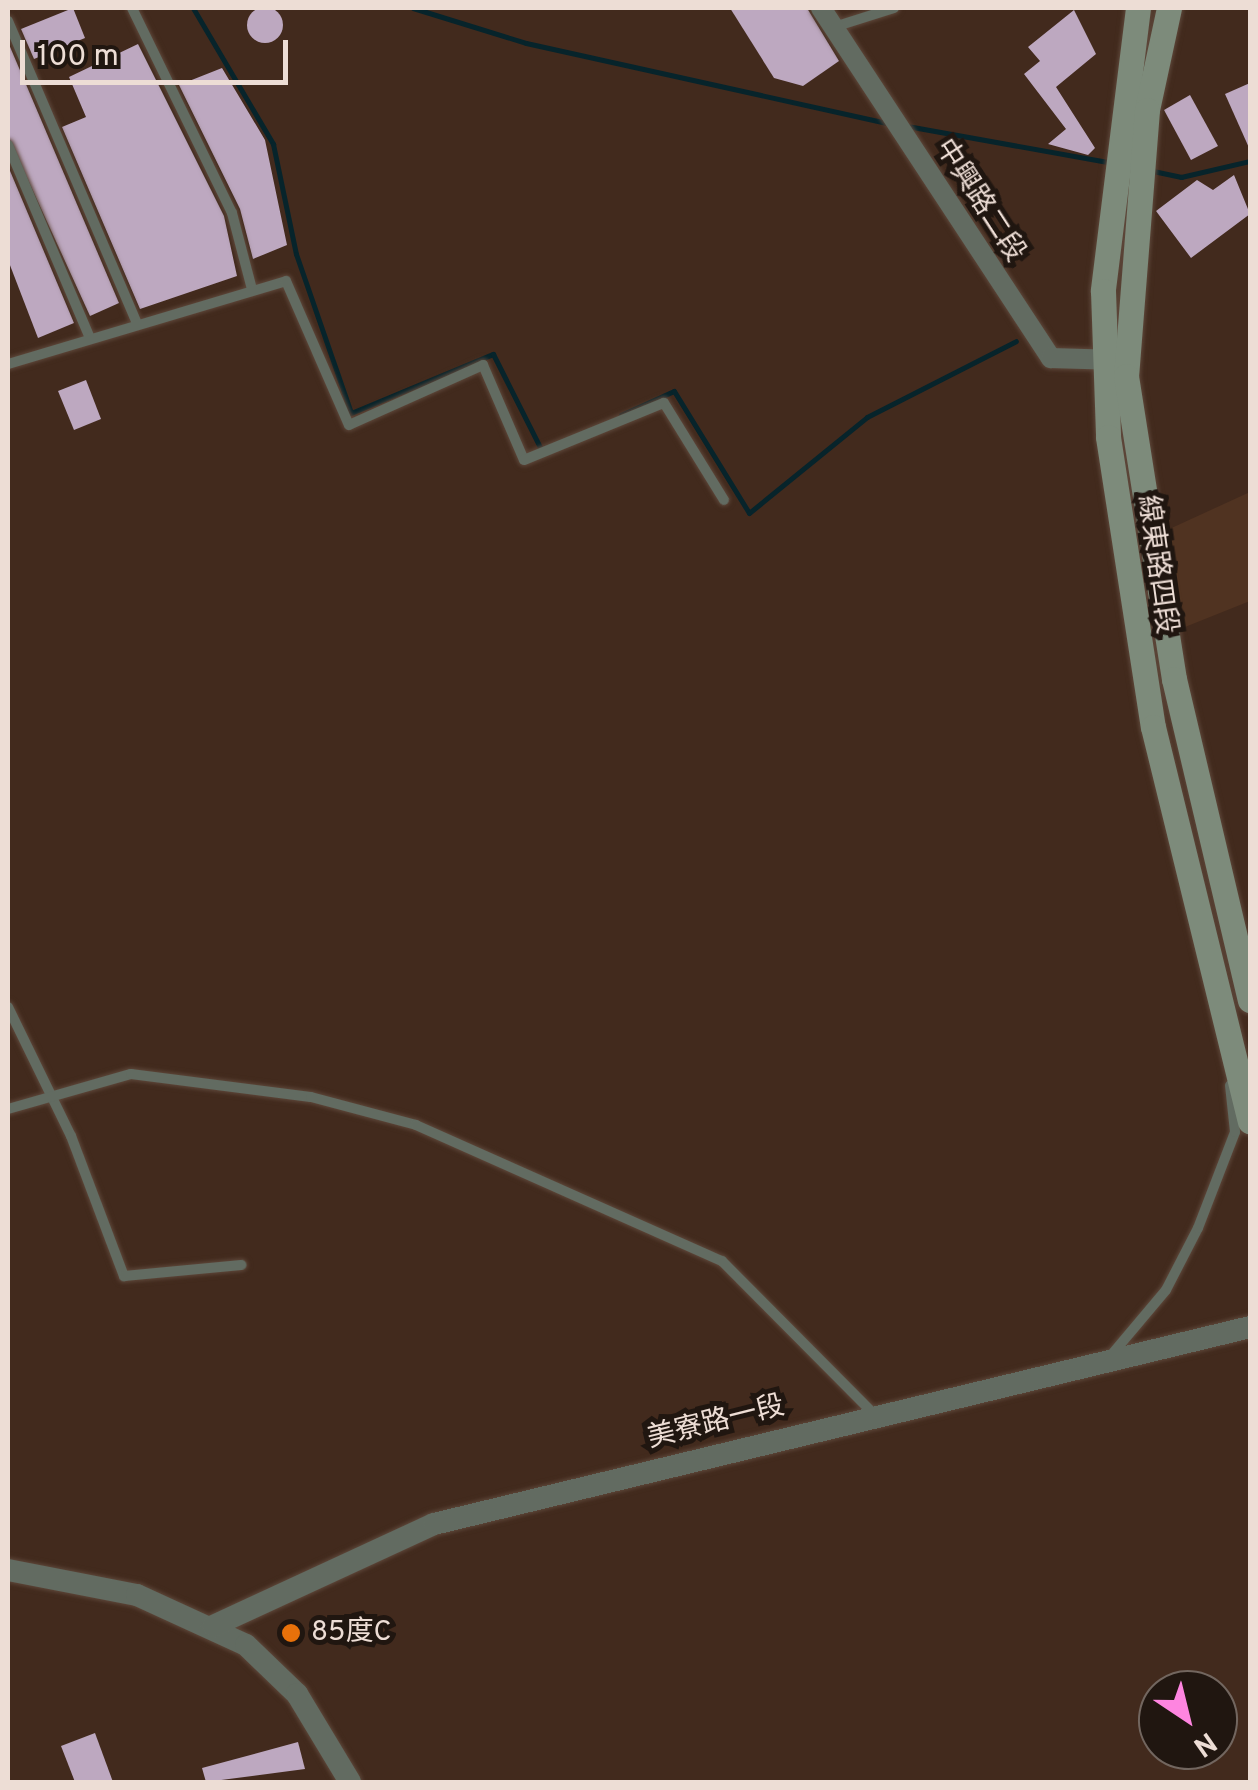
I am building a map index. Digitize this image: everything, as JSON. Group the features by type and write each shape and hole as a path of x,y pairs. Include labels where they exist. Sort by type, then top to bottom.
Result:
{"main road":[{"name":"線東路四段","path":"1138,8 1116,130 1114,361 1130,604 1226,1039 1250,1121"},
{"name":"線東路四段","path":"1169,8 1147,110 1114,361 1159,600 1250,1000"}],"street":[{"name":"中興路二段","path":"821,8 1051,358 1114,361"},
{"name":"美寮路一段","path":"213,1626 434,1524 1250,1327"},
{"path":"8,1570 137,1594 213,1626 297,1694 350,1782"}],"lane":[{"path":"132,8 232,214 252,290"},
{"path":"834,28 894,8"},
{"path":"8,21 137,324"},
{"path":"8,145 90,338"},
{"path":"8,364 252,290 296,287 348,426 483,365 524,460 664,403 724,500"},
{"path":"8,1007 124,1276 241,1265"},
{"path":"1082,1370 1137,1332 1198,1228 1235,1132 1226,1039"},
{"path":"8,1109 47,1094 131,1074 311,1097 416,1124 722,1260 876,1416"}],"shaded area":[{"path":"1250,492 1250,601 1185,627 1165,531"}],"building":[{"path":"265,7 278,12 283,25 278,38 265,43 252,38 247,25 252,12"},
{"path":"73,8 85,38 34,59 21,29"},
{"path":"730,8 807,8 839,61 803,86 774,78"},
{"path":"1074,10 1096,54 1056,87 1095,148 1088,155 1048,144 1066,129 1024,74 1040,61 1028,47"},
{"path":"8,42 119,303 90,316 8,136"},
{"path":"138,44 224,216 237,276 140,309 62,127 86,117 69,77"},
{"path":"222,68 265,140 287,245 253,259 240,209 179,85"},
{"path":"1250,83 1250,150 1225,94"},
{"path":"1190,95 1218,146 1191,160 1164,110"},
{"path":"8,166 74,323 38,338 8,260"},
{"path":"1234,175 1250,214 1191,258 1156,211 1197,180 1213,190"},
{"path":"86,380 101,419 74,430 58,391"},
{"path":"95,1733 113,1782 75,1782 61,1746"},
{"path":"298,1742 305,1769 206,1782 202,1768"}],"waterway":[{"path":"193,8 273,144 296,254 351,413 493,354 542,451"},
{"path":"413,8 526,43 891,124"},
{"path":"907,126 1112,163"},
{"path":"1153,171 1181,177 1250,161"},
{"path":"621,415 674,391 749,513 867,417 1016,341"}],"place":[{"name":"85度C","path":"291,1633"}]}
